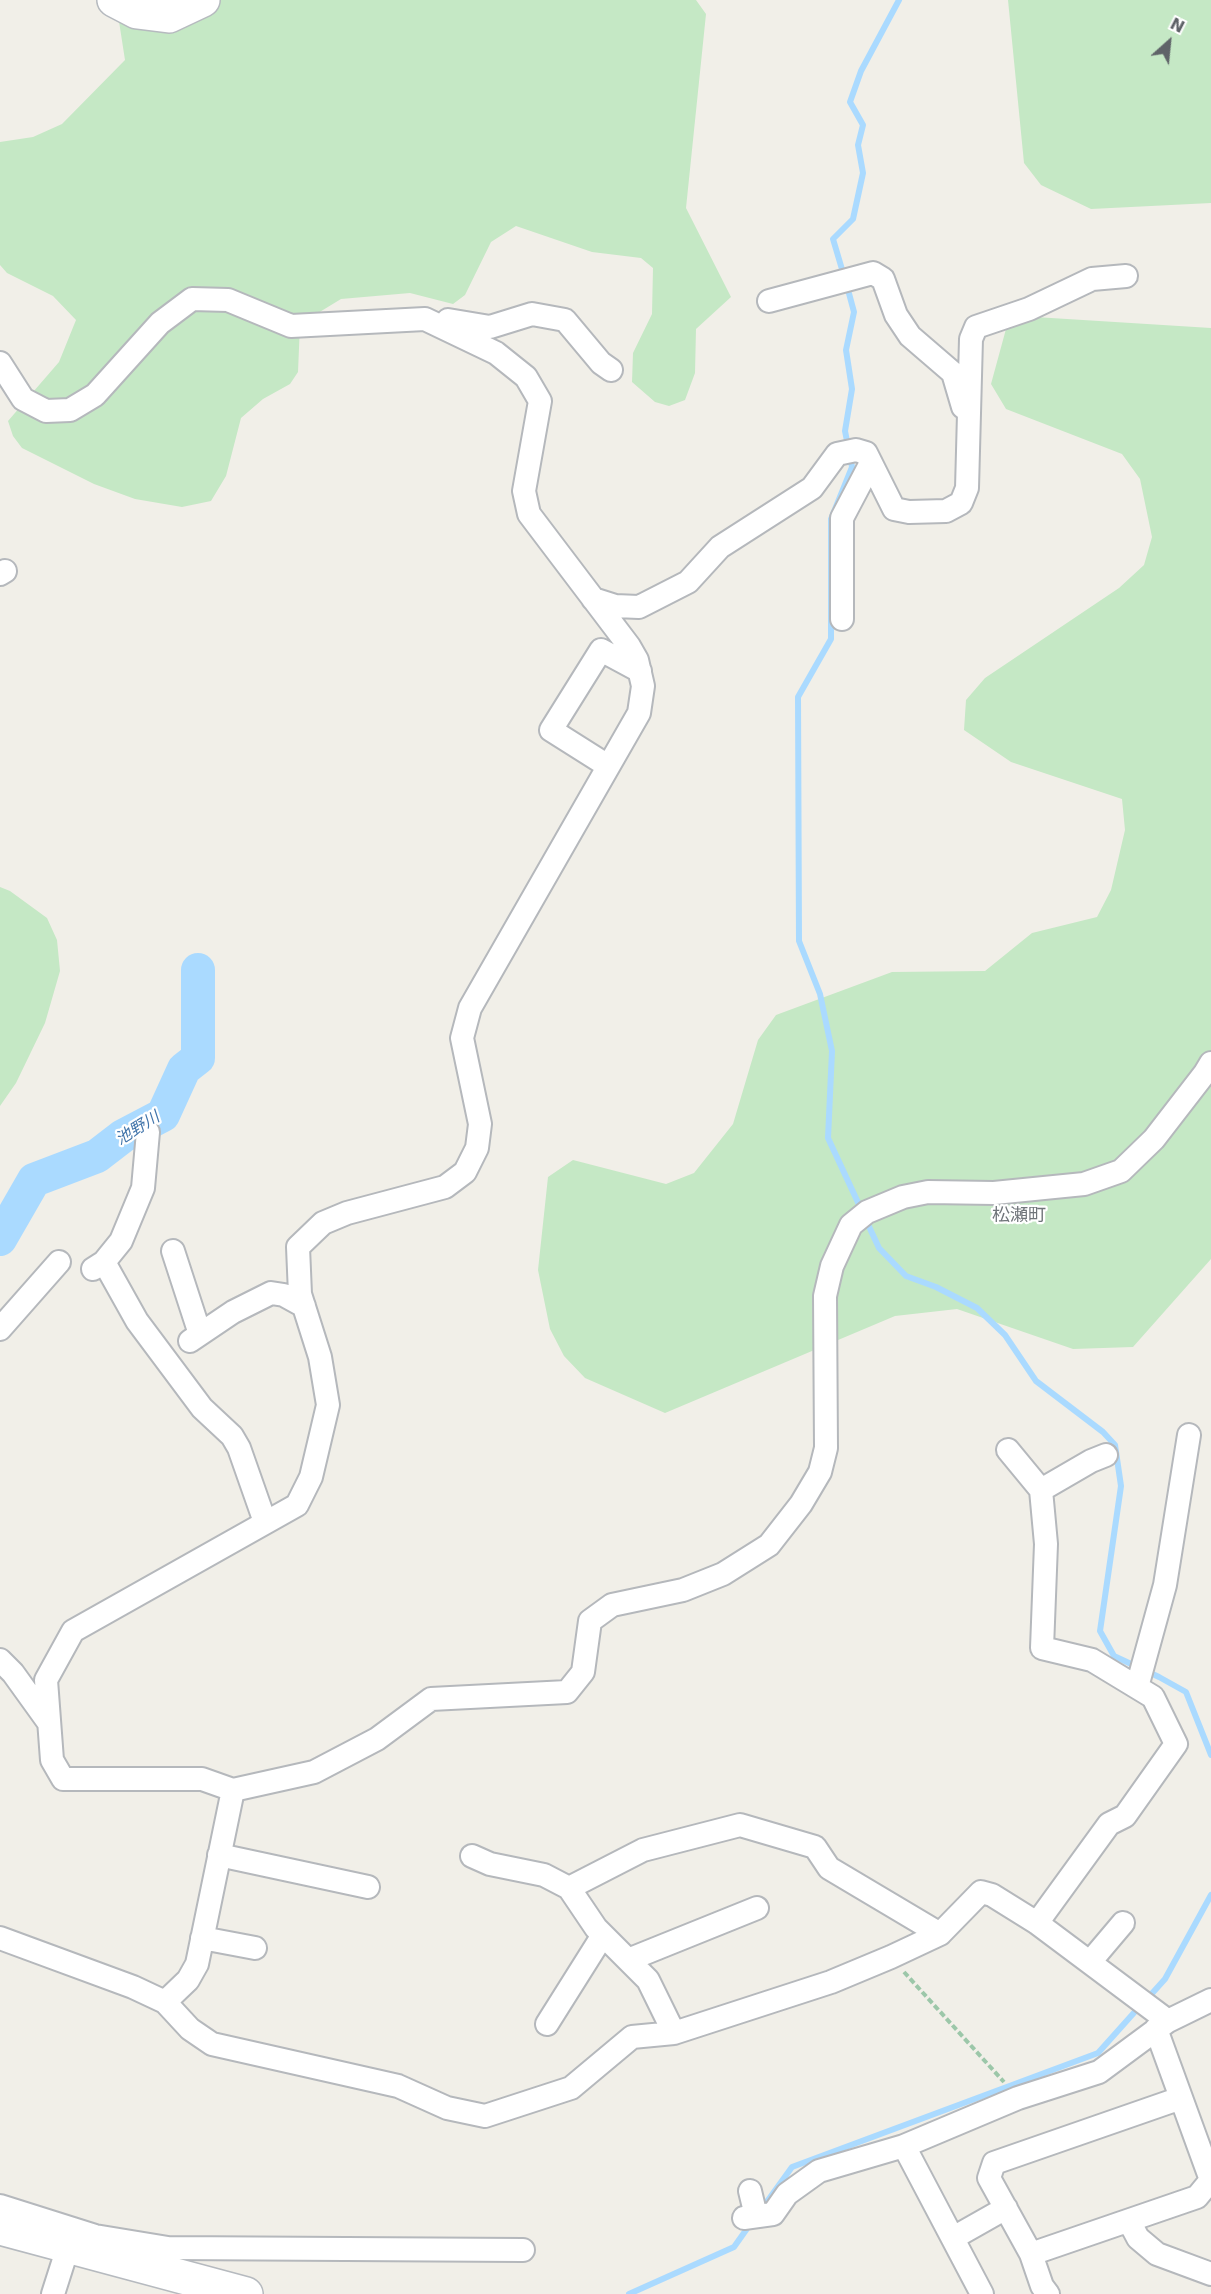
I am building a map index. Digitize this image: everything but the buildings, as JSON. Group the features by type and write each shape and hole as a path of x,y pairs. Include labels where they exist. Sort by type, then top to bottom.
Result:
{"street":[{"path":"114,0 137,12 169,16 203,0"},
{"path":"769,301 873,273 883,279 896,315 910,336 953,373 969,426"},
{"path":"854,456 894,509 909,512 946,511 961,503 967,488 971,339 976,327 1029,309 1092,279 1126,276"},
{"path":"0,363 23,399 46,411 70,410 96,395 160,323 192,299 228,300 291,326 425,319 490,327 532,314 550,316 565,320 601,363 611,370"},
{"path":"425,319 496,353 526,377 540,401 524,491 529,514 629,646 637,660 643,686 639,713 470,1008 462,1038 480,1124 477,1148 465,1172 445,1187 347,1213 323,1223 298,1247 300,1294 320,1357 328,1406 311,1476 297,1505 73,1631 46,1680 52,1760 63,1779 202,1779 233,1790 314,1772 377,1739 431,1699 567,1692 583,1672 590,1621 612,1605 693,1586 723,1574 769,1545 801,1504 820,1472 826,1448 825,1296 832,1266 850,1225 867,1212 903,1197 928,1192 994,1193 1084,1184 1121,1171 1154,1139 1211,1063"},
{"path":"593,598 615,606 639,607 688,582 720,547 812,488 854,456"},
{"path":"842,619 842,518 854,456"},
{"path":"608,766 551,730 601,650 640,671"},
{"path":"148,1132 143,1188 121,1241 98,1266 202,1408 232,1436 240,1448 266,1522"},
{"path":"172,1251 195,1337 233,1312 271,1293 284,1295 304,1306"},
{"path":"0,1329 59,1262"},
{"path":"1137,1687 1165,1585 1189,1435"},
{"path":"1008,1450 1041,1490 1046,1544 1041,1648 1092,1660 1153,1697 1176,1744 1125,1816 1109,1824 1037,1923"},
{"path":"1041,1490 1091,1461 1106,1455"},
{"path":"0,1660 13,1673 50,1725"},
{"path":"165,2002 188,1980 197,1964 233,1790"},
{"path":"569,1888 643,1850 740,1825 815,1847 829,1868 940,1934"},
{"path":"219,1855 368,1887"},
{"path":"472,1856 490,1864 544,1875 569,1888 603,1935 648,1980 674,2033"},
{"path":"0,1938 133,1987 165,2002 190,2029 212,2044 398,2086 447,2108 485,2116 571,2088 632,2037 674,2033 831,1982 891,1957 940,1934 981,1892 992,1895 1037,1923 1090,1962 1162,2025 1181,2098 1211,2180 1197,2197 1031,2254"},
{"path":"628,1960 757,1908"},
{"path":"1090,1962 1123,1923"},
{"path":"547,2024 603,1935"},
{"path":"202,1938 255,1948"},
{"path":"750,2191 750,2217 772,2214 787,2194 819,2171 904,2146 1018,2098 1099,2072 1162,2025 1211,2000"},
{"path":"1048,2294 1042,2286 1031,2254 989,2178 994,2163 1181,2098"},
{"path":"904,2146 982,2294"},
{"path":"0,2206 95,2235 168,2248 523,2250"},
{"path":"953,2238 1006,2208"},
{"path":"1129,2221 1138,2238 1157,2254 1211,2274"},
{"path":"0,2228 246,2294"},
{"path":"53,2294 68,2247"}],"path":[{"path":"891,1957 1018,2098"}],"green space":[{"path":"109,0 696,0 706,14 686,208 731,297 696,329 695,373 685,400 669,406 655,402 632,382 633,353 652,314 653,268 641,258 592,252 516,226 491,242 465,295 453,304 410,293 341,299 300,324 298,372 290,384 263,399 241,418 226,476 211,501 182,507 135,499 94,484 22,448 13,436 8,421 59,362 76,320 53,296 7,273 0,265 0,142 33,137 62,124 125,60 118,15"},
{"path":"1008,0 1211,0 1211,203 1091,209 1041,185 1024,163"},
{"path":"1035,317 1211,328 1211,1259 1133,1347 1073,1349 957,1309 895,1316 665,1413 585,1378 564,1356 550,1329 538,1270 548,1177 573,1160 666,1184 694,1173 733,1124 758,1040 776,1015 892,972 985,971 1032,933 1097,917 1111,890 1125,830 1122,799 1011,762 964,730 966,700 985,678 1119,588 1144,565 1152,537 1140,479 1122,454 1006,409 991,384 1006,329"},
{"path":"0,887 10,891 47,918 57,940 60,971 45,1023 16,1083 0,1106"}],"waterway":[{"path":"844,276 833,239 853,219 863,173 858,145 863,125 850,102 861,71 899,0"},
{"path":"847,286 854,312 846,350 852,389 845,431 848,446"},
{"path":"850,456 852,467 831,519 831,639 798,697 799,941 820,994 832,1051 828,1138 861,1209"},
{"name":"池野川","path":"0,1239 34,1180 97,1156 123,1136 163,1115 184,1069 198,1058 198,970"},
{"path":"865,1218 879,1248 906,1276 936,1287 977,1308 1005,1335 1036,1381 1103,1432 1115,1445 1121,1486 1100,1631 1114,1656 1186,1692 1211,1755"},
{"path":"1147,1999 1165,1979 1211,1895"},
{"path":"761,2210 792,2167 1098,2053 1140,2006"},
{"path":"629,2294 734,2247 751,2223"}],"district":[{"name":"松瀬町","path":"1019,1216"}]}
